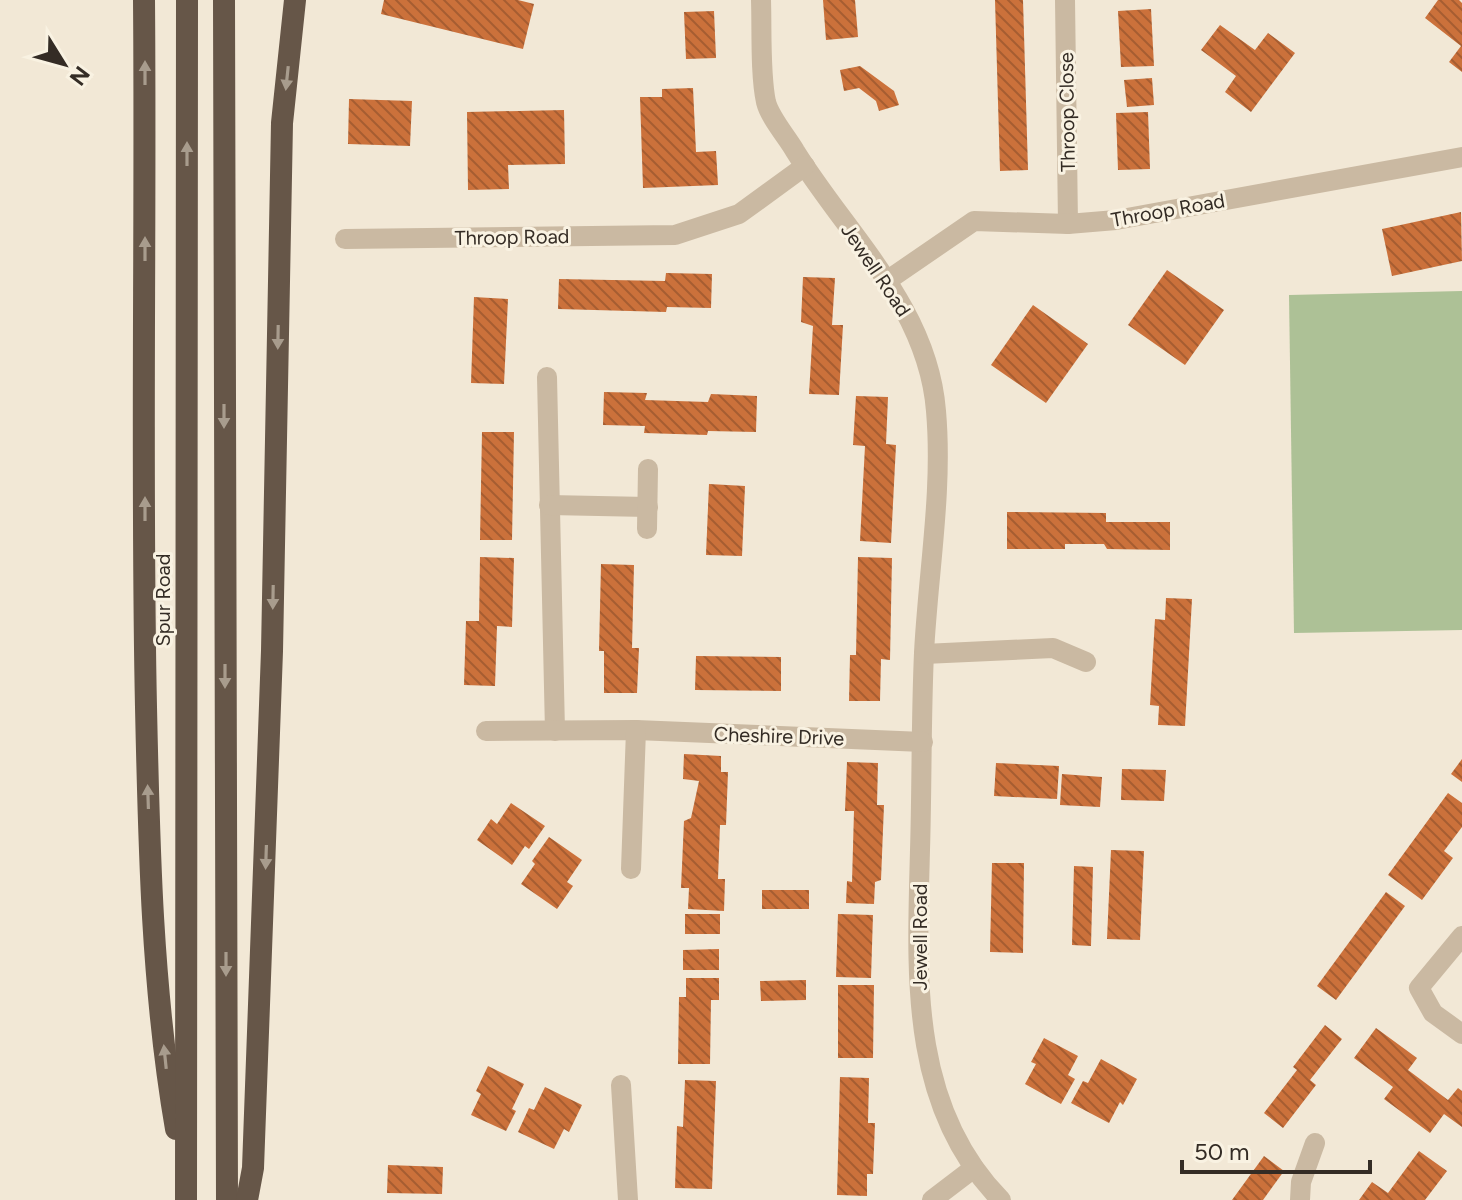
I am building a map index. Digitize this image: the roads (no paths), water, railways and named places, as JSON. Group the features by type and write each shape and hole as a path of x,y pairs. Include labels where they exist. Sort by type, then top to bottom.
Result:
{"highway":[{"path":"144,0 144,626 148,804 157,982 168,1083 186,1195"},
{"name":"Spur Road","path":"186,1195 187,0"},
{"path":"224,0 227,1200"},
{"path":"247,1200 253,1168 272,666 282,123 295,0"}],"street":[{"name":"Jewell Road","path":"761,0 766,104 805,166 888,280 918,336 931,373 938,452 924,654 919,997 931,1072 949,1122 974,1168 1001,1200"},
{"name":"Throop Close","path":"1065,0 1068,224"},
{"name":"Throop Road","path":"888,280 974,221 1068,224 1116,220 1462,157"},
{"name":"Throop Road","path":"345,239 675,235 739,214 805,166"},
{"path":"547,377 555,731"},
{"path":"647,529 648,469"},
{"path":"549,505 648,507"},
{"path":"924,654 1053,648 1086,662"},
{"path":"631,869 636,730"},
{"name":"Cheshire Drive","path":"486,731 636,730 923,742"},
{"path":"1462,936 1419,988 1433,1013 1462,1034"},
{"path":"621,1085 628,1200"},
{"path":"1300,1200 1301,1182 1315,1143"},
{"path":"932,1200 974,1168"}]}
